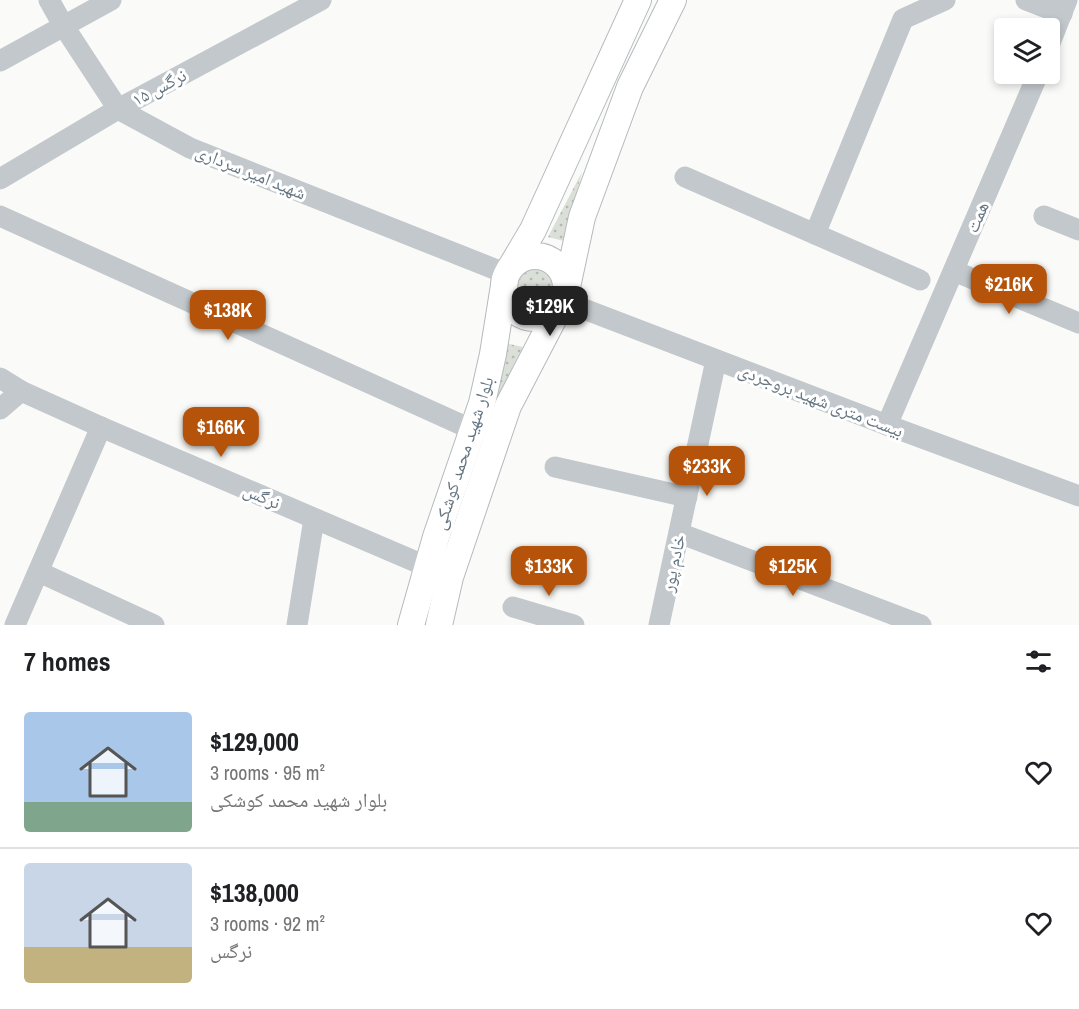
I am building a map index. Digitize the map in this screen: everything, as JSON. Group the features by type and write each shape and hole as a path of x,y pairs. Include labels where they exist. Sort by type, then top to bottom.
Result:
{"main road":[{"name":"بلوار شهید محمد کوشکی","path":"411,625 436,537 482,403 494,354 508,273 533,230 638,0"},
{"name":"بلوار شهید محمد کوشکی","path":"439,625 450,577 508,406 564,297 582,217 626,98 673,0"},
{"path":"527,256 546,257 561,269 565,278 564,297 555,311 546,316 528,317 519,313 507,298 504,289 508,273 518,261 527,256"}],"street":[{"name":"شهید امیر سرداری","path":"49,0 118,109 190,148 508,273"},
{"path":"0,61 111,0"},
{"name":"نرگس ۱۵","path":"0,179 118,109 321,0"},
{"path":"815,234 903,19 945,0"},
{"path":"1026,0 1064,7"},
{"name":"همت","path":"887,425 1034,84"},
{"path":"685,177 920,280"},
{"path":"0,216 473,430"},
{"path":"1044,216 1079,230"},
{"path":"954,271 1079,323"},
{"name":"بیست متری شهید بروجردی","path":"564,297 716,360 1079,496"},
{"name":"خادم پور","path":"662,624 716,360"},
{"name":"نرگس","path":"0,378 21,391 101,427 428,567"},
{"path":"0,409 21,391"},
{"path":"15,625 101,427"},
{"path":"555,468 687,497"},
{"path":"297,625 314,519"},
{"path":"679,533 921,625"},
{"path":"39,572 154,625"},
{"path":"513,607 574,625"}],"shaded area":[{"path":"582,172 564,241 548,237"},
{"path":"535,267 543,268 550,273 555,280 555,296 550,303 543,308 535,309 527,308 520,303 515,296 514,288 515,280 520,273 527,268"},
{"path":"504,343 523,347 492,409"}]}
